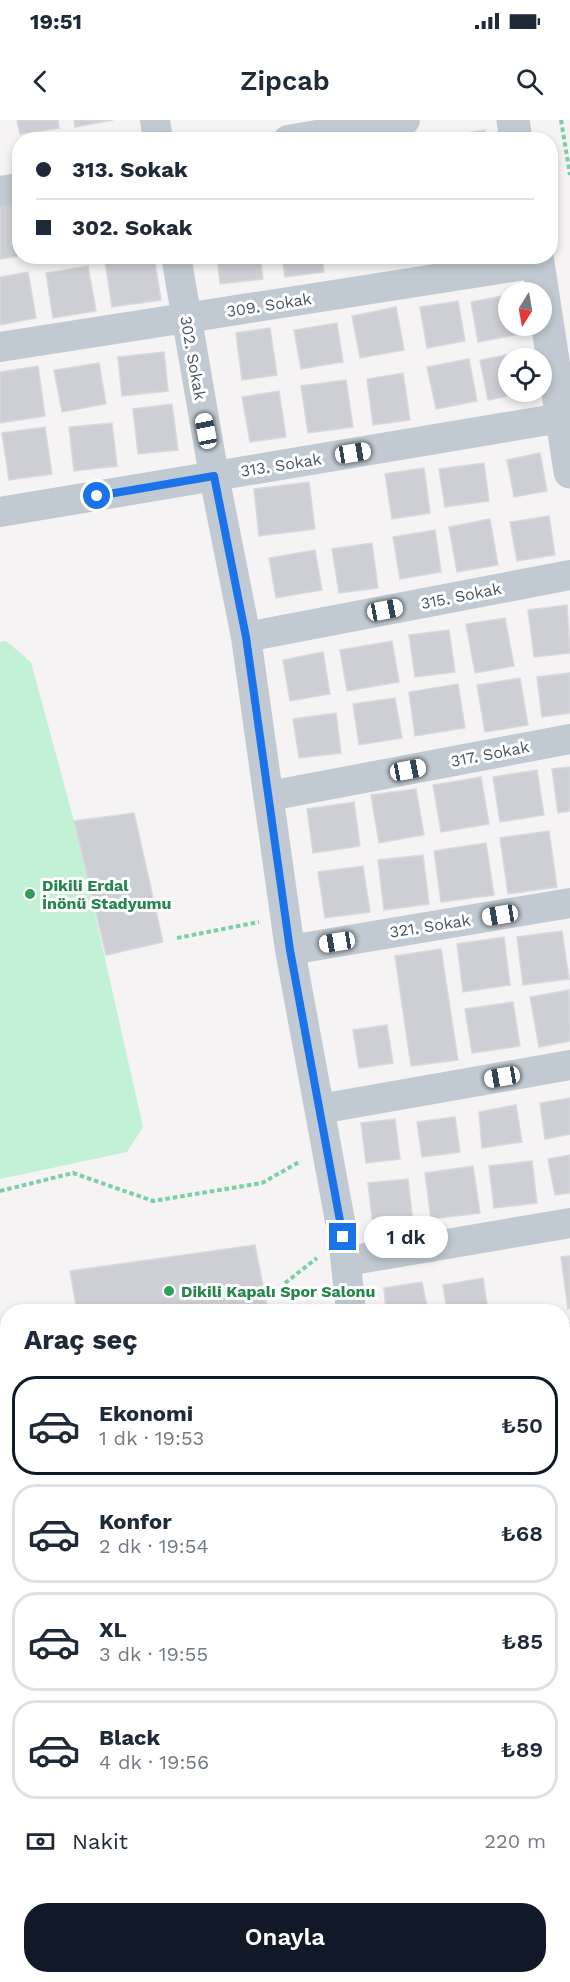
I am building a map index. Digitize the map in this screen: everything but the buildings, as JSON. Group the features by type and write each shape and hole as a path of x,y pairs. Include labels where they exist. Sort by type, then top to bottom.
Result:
{"street":[{"path":"335,132 405,120"},
{"name":"302. Sokak","path":"177,264 185,319 246,637 290,950 345,1249 350,1304"},
{"name":"309. Sokak","path":"0,347 185,319 513,264"},
{"path":"538,264 570,472"},
{"name":"313. Sokak","path":"0,512 561,418"},
{"name":"315. Sokak","path":"246,637 570,575"},
{"name":"317. Sokak","path":"269,796 570,739"},
{"name":"321. Sokak","path":"290,950 570,903"},
{"path":"320,1109 570,1065"},
{"path":"345,1249 570,1223"}],"path":[{"path":"561,120 570,175"},
{"path":"177,938 285,915"},
{"path":"0,1191 73,1173 153,1201 262,1183 310,1156"},
{"path":"285,1283 345,1249"}],"green space":[{"name":"Dikili Erdal İnönü Stadyumu","path":"6,641 31,662 74,821 143,1127 127,1152 0,1179 0,642"}],"place":[{"name":"Dikili Erdal İnönü Stadyumu","path":"30,894"},
{"name":"Dikili Kapalı Spor Salonu","path":"169,1291"}],"route":[{"path":"97,496 214,476 246,637 290,950 343,1237"}]}
